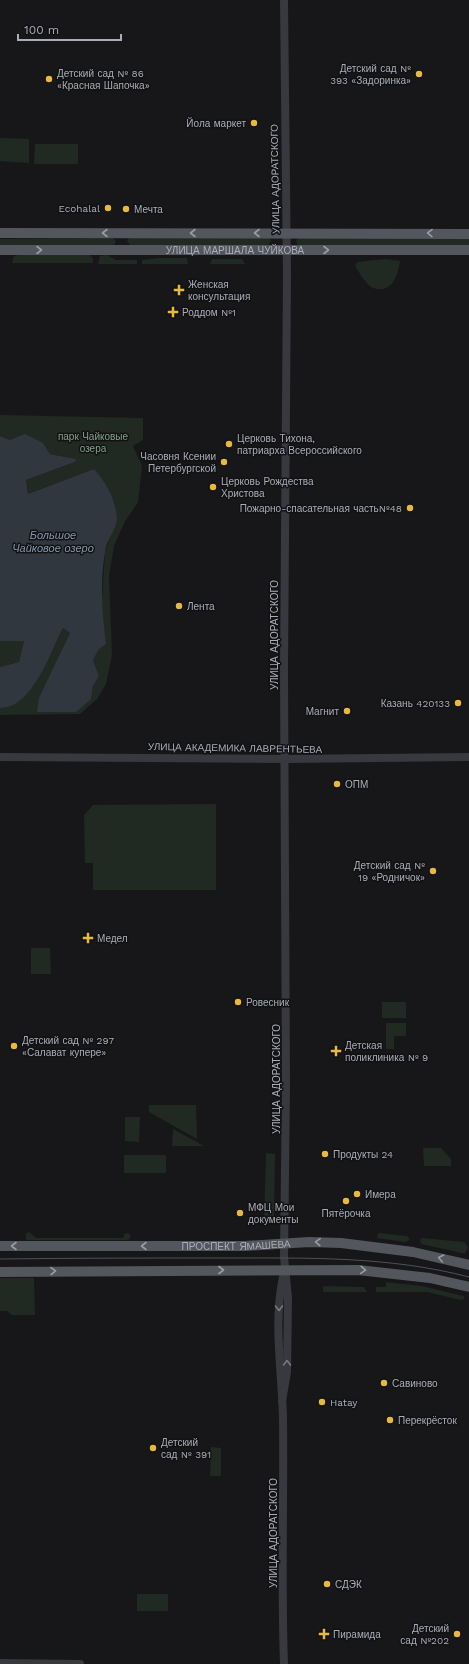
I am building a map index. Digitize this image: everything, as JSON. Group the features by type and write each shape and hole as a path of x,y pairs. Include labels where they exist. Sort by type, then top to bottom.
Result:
{"main road":[{"name":"УЛИЦА МАРШАЛА ЧУЙКОВА","path":"0,233 469,234"},
{"path":"120,233 121,250"},
{"name":"УЛИЦА МАРШАЛА ЧУЙКОВА","path":"0,250 469,250"},
{"name":"ПРОСПЕКТ ЯМАШЕВА","path":"0,1246 245,1246 285,1243 351,1244 413,1252 469,1265"},
{"path":"0,1272 346,1269 384,1271 430,1278 469,1287"}],"street":[{"name":"УЛИЦА АДОРАТСКОГО","path":"284,0 287,250 284,759 286,1085 285,1270 279,1298 279,1372 282,1401 284,1664"},
{"name":"УЛИЦА АКАДЕМИКА ЛАВРЕНТЬЕВА","path":"0,757 284,759 469,757"},
{"path":"0,1663 80,1664"}],"green space":[{"path":"0,138 29,139 29,163 0,161"},
{"path":"35,144 78,144 78,164 34,164"},
{"path":"113,238 116,242 114,245 0,245 0,239"},
{"path":"129,238 270,238 271,241 268,245 130,245 127,241"},
{"path":"298,238 469,238 469,245 298,245 296,241"},
{"path":"90,255 93,259 93,263 12,263 14,256"},
{"path":"107,255 116,260 137,260 137,264 98,264 100,256"},
{"path":"158,258 187,258 188,264 142,264 142,260"},
{"path":"212,259 242,259 245,264 210,264"},
{"path":"385,259 400,261 395,279 390,286 386,288 373,288 366,282 355,266 357,262"},
{"name":"парк Чайковые озера","path":"0,415 143,418 143,440 133,446 142,466 138,502 124,523 114,546 109,576 112,655 106,684 97,699 80,714 0,715 0,708 3,708 50,656 63,628 70,633 55,666 91,699 93,686 99,676 93,660 99,649 105,551 117,520 94,469 28,494 26,480 75,462 75,459 50,454 43,443 10,440 0,436"},
{"path":"0,641 24,641 19,662 0,667"},
{"path":"216,804 216,890 93,890 93,863 85,863 84,815 93,805"},
{"path":"31,948 50,948 51,974 31,974"},
{"path":"382,1002 406,1002 406,1018 382,1018"},
{"path":"386,1023 406,1023 406,1036 394,1036 394,1049 386,1049"},
{"path":"149,1105 196,1105 197,1139 149,1112"},
{"path":"125,1117 140,1117 139,1142 125,1141"},
{"path":"173,1129 204,1146 172,1146"},
{"path":"423,1148 441,1148 451,1159 451,1166 424,1166"},
{"path":"266,1153 275,1154 274,1221 264,1221"},
{"path":"124,1155 166,1155 166,1173 124,1173"},
{"path":"29,1232 36,1238 123,1238 125,1233 130,1234 130,1239 26,1240 26,1234"},
{"path":"378,1233 407,1236 410,1240 405,1242 377,1238"},
{"path":"422,1238 464,1242 468,1247 465,1253 462,1253 421,1244 420,1240"},
{"path":"0,1278 34,1278 35,1315 12,1315 7,1311 0,1311"},
{"path":"386,1282 422,1286 464,1296 464,1299 461,1300 427,1292 376,1292 376,1287 386,1287"},
{"path":"323,1287 364,1287 367,1292 323,1292"},
{"path":"211,1447 221,1448 221,1476 210,1476"},
{"path":"137,1594 168,1594 168,1611 137,1611"}],"water":[{"name":"Большое Чайковое озеро","path":"25,434 43,443 50,454 76,459 75,462 26,480 28,494 94,469 110,492 116,511 117,522 107,544 102,575 106,644 99,649 93,660 99,676 93,686 91,699 76,712 37,712 39,698 70,633 63,628 46,664 31,689 22,699 11,706 0,708 0,667 19,662 24,641 0,641 0,436 10,440"}],"tram line":[{"path":"0,1259 317,1258 409,1265 469,1277"}],"place":[{"name":"Детский сад № 393 «Задоринка»","path":"419,74"},
{"name":"Детский сад № 86 «Красная Шапочка»","path":"49,79"},
{"name":"Йола маркет","path":"254,123"},
{"name":"Ecohalal","path":"108,208"},
{"name":"Мечта","path":"126,209"},
{"name":"Женская консультация","path":"179,290"},
{"name":"Роддом №1","path":"173,312"},
{"name":"Церковь Тихона, патриарха Всероссийского","path":"229,444"},
{"name":"Часовня Ксении Петербургской","path":"224,462"},
{"name":"Церковь Рождества Христова","path":"213,487"},
{"name":"Пожарно-спасательная часть№48","path":"410,508"},
{"name":"Лента","path":"179,606"},
{"name":"Казань 420133","path":"458,703"},
{"name":"Магнит","path":"347,711"},
{"name":"ОПМ","path":"337,784"},
{"name":"Детский сад № 19 «Родничок»","path":"433,871"},
{"name":"Медел","path":"88,938"},
{"name":"Ровесник","path":"238,1002"},
{"name":"Детский сад № 297 «Салават купере»","path":"14,1046"},
{"name":"Детская поликлиника № 9","path":"336,1051"},
{"name":"Продукты 24","path":"325,1154"},
{"name":"Имера","path":"357,1194"},
{"name":"Пятёрочка","path":"346,1201"},
{"name":"МФЦ Мои документы","path":"240,1213"},
{"name":"Савиново","path":"384,1383"},
{"name":"Hatay","path":"322,1402"},
{"name":"Перекрёсток","path":"390,1420"},
{"name":"Детский сад № 391","path":"153,1448"},
{"name":"СДЭК","path":"327,1584"},
{"name":"Пирамида","path":"324,1634"},
{"name":"Детский сад №202","path":"457,1634"}]}
